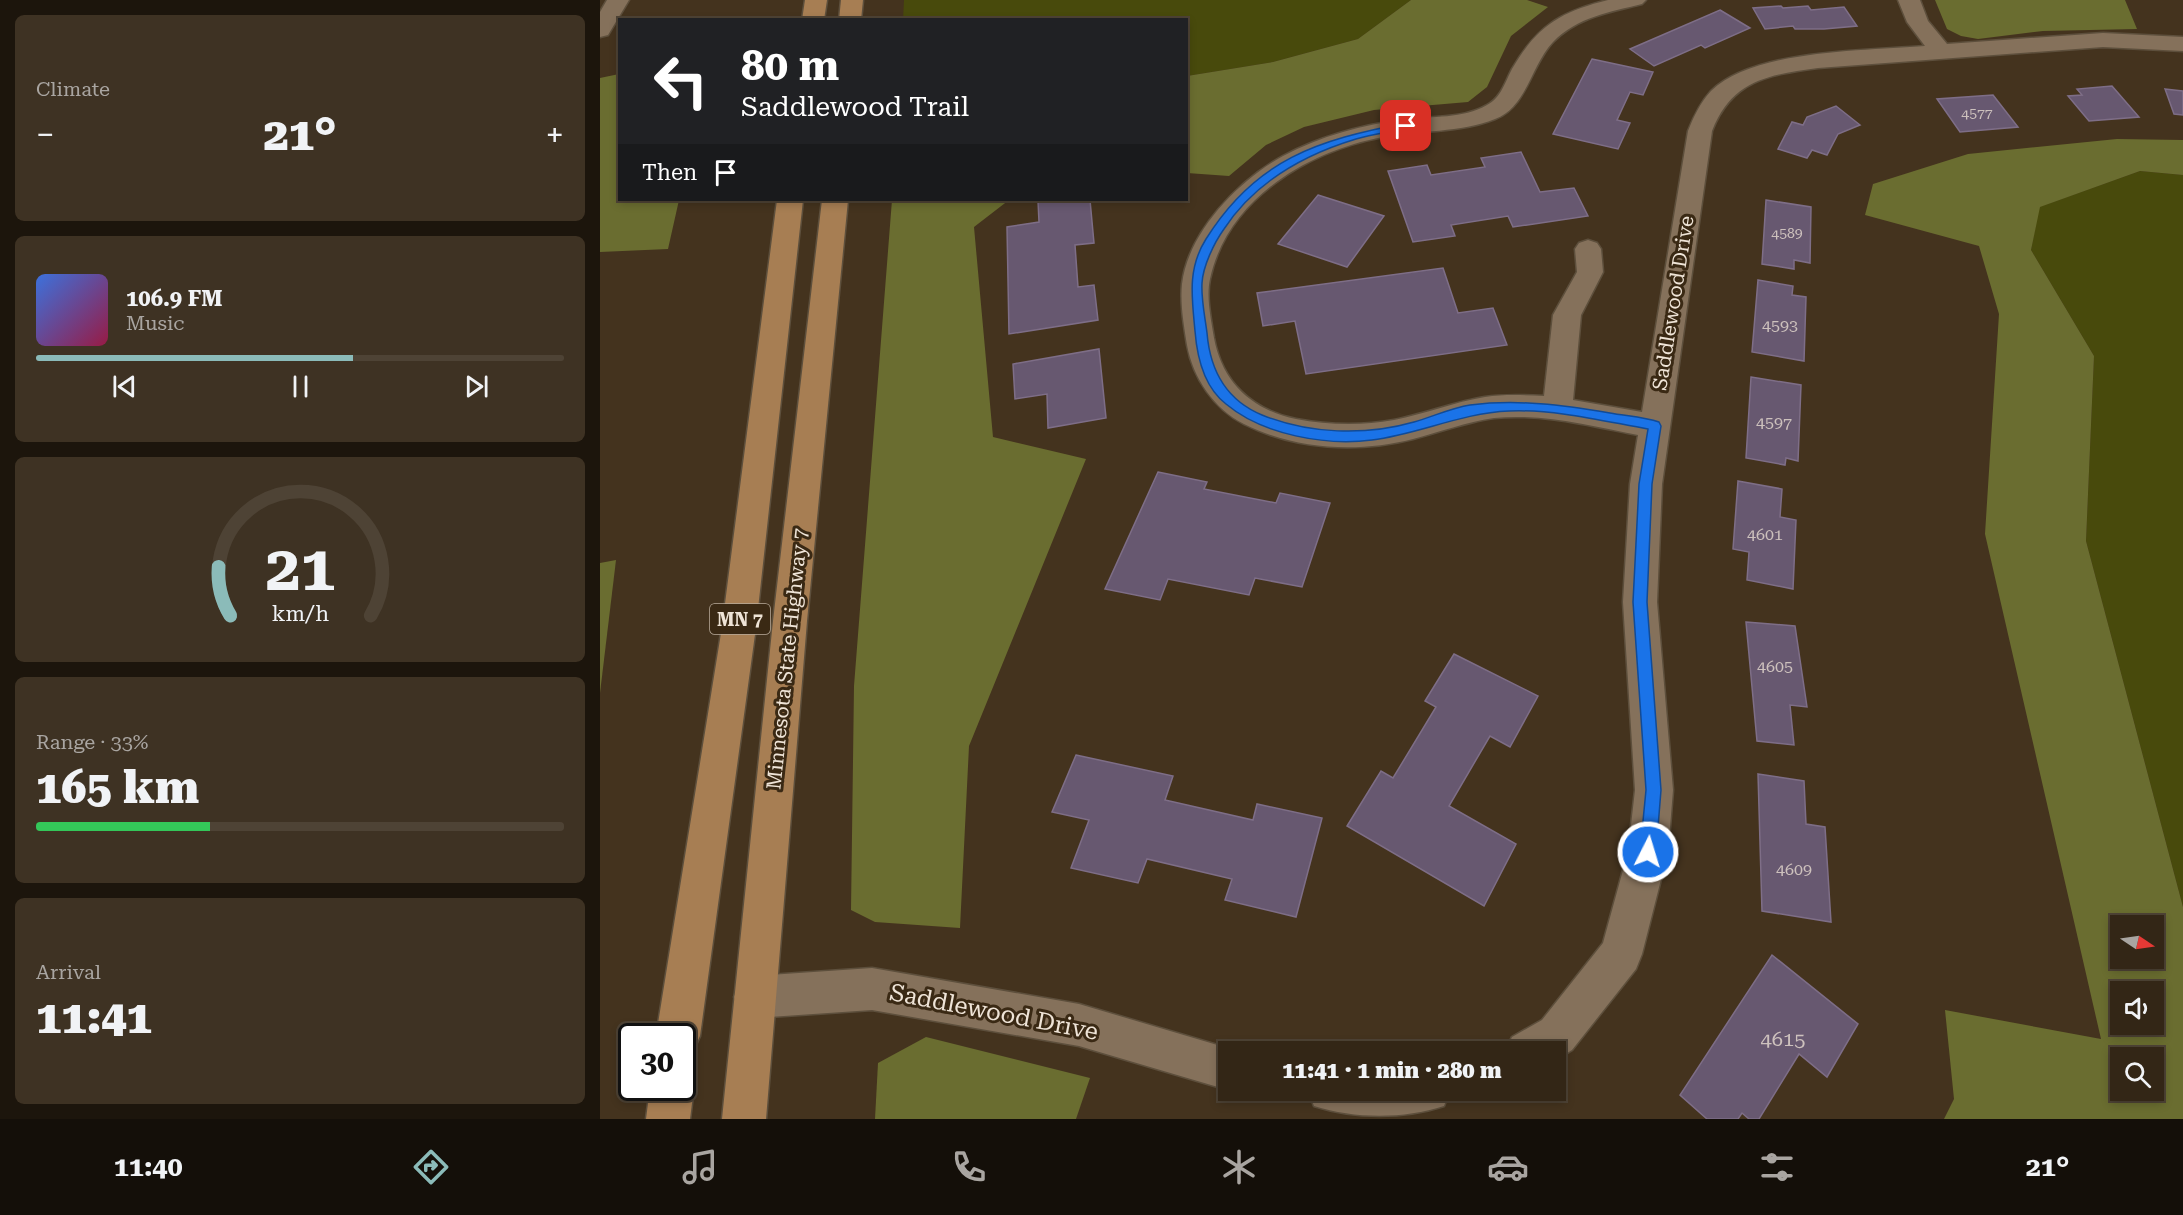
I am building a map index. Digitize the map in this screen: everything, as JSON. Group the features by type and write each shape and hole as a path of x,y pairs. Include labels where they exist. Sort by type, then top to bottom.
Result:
{"main road":[{"path":"813,18 816,0"},
{"path":"850,18 852,0"},
{"name":"MN 7","path":"680,1023 739,627 790,201"},
{"name":"Minnesota State Highway 7","path":"744,1119 789,633 834,201"},
{"path":"668,1119 670,1101"}],"street":[{"path":"600,30 618,0"},
{"path":"1635,0 1591,10 1566,20 1548,34 1533,50 1511,94 1499,109 1477,118 1406,126 1355,136 1307,154 1267,176 1233,207 1209,242 1196,282 1203,353 1212,378 1229,400 1256,417 1288,428 1329,435 1370,435 1412,428 1467,410 1510,406 1557,409 1655,426"},
{"path":"1909,0 1918,22 1941,52"},
{"path":"600,41 618,40"},
{"name":"Saddlewood Drive","path":"1546,1041 1557,1035 1621,954 1648,852 1654,790 1640,602 1646,484 1700,131 1709,109 1727,90 1752,75 1782,66 2103,40 2183,44"},
{"path":"1557,409 1567,315 1590,272 1588,249"},
{"name":"Saddlewood Drive","path":"755,997 872,989 1079,1025 1218,1065"}],"shaded area":[{"path":"904,0 1411,0 1358,39 1273,62 1188,76 1188,18 903,18"},
{"path":"2140,171 2183,175 2183,907 2086,541 2094,356 2031,250 2039,207"}],"green space":[{"path":"1411,0 1527,0 1548,7 1511,36 1487,87 1468,102 1374,110 1304,127 1266,145 1229,176 1188,173 1188,76 1273,62 1358,39"},
{"path":"1935,0 2125,0 2137,29 2043,31 1978,39 1961,36 1947,29"},
{"path":"618,74 618,201 679,201 668,249 600,252 600,78"},
{"path":"2117,139 2183,140 2183,175 2140,171 2040,207 2031,250 2094,356 2086,541 2183,907 2183,1119 1944,1119 1954,1099 1945,1010 2101,1039 1985,534 1999,314 1979,246 1865,215 1873,184 1968,154"},
{"path":"892,201 1008,201 974,227 993,437 1086,459 969,746 960,928 875,922 851,910 854,686"},
{"path":"616,560 600,693 600,563"},
{"path":"926,1037 1090,1078 1076,1119 875,1119 878,1063"}],"building":[{"path":"1781,6 1783,8 1808,6 1811,10 1844,7 1857,26 1795,29 1793,26 1765,29 1753,8"},
{"path":"1720,10 1750,28 1705,48 1701,45 1654,66 1630,49"},
{"path":"1592,59 1653,72 1643,95 1630,92 1617,120 1630,123 1618,149 1553,134"},
{"path":"2112,86 2139,117 2089,121 2068,96 2082,95 2077,89"},
{"path":"2165,89 2183,91 2183,115 2174,114"},
{"path":"1993,95 2018,127 1960,132 1937,99"},
{"path":"1836,106 1860,125 1838,134 1827,155 1812,150 1807,158 1778,149 1792,122 1803,125 1807,117"},
{"path":"1521,152 1540,192 1574,188 1588,216 1513,227 1508,216 1451,225 1455,236 1413,242 1388,171 1427,165 1431,175 1485,167 1481,158"},
{"path":"1318,195 1384,216 1347,267 1278,244"},
{"path":"1766,200 1811,207 1810,263 1794,260 1794,269 1762,264"},
{"path":"1038,201 1090,201 1094,243 1075,245 1078,287 1094,285 1098,320 1009,334 1007,227 1039,222"},
{"path":"1443,268 1458,313 1493,308 1507,345 1306,374 1295,321 1263,326 1257,293"},
{"path":"1758,280 1793,286 1792,295 1806,297 1804,361 1752,352"},
{"path":"1099,349 1106,418 1048,428 1047,394 1015,399 1013,364"},
{"path":"1751,377 1801,385 1798,461 1786,458 1785,465 1746,458"},
{"path":"1158,472 1207,482 1204,489 1276,503 1280,493 1330,503 1302,587 1255,578 1249,595 1168,579 1160,600 1105,589"},
{"path":"1738,481 1782,489 1780,517 1796,520 1793,589 1747,580 1749,552 1733,549"},
{"path":"1746,622 1795,626 1807,707 1790,705 1794,745 1757,741"},
{"path":"1454,654 1538,696 1510,747 1490,736 1449,806 1516,844 1484,906 1347,826 1381,771 1393,778 1436,707 1425,701"},
{"path":"1076,755 1173,776 1165,800 1253,820 1257,804 1322,818 1296,917 1225,900 1232,879 1147,859 1138,883 1071,868 1089,820 1052,812"},
{"path":"1758,774 1804,781 1806,824 1825,827 1831,922 1762,911"},
{"path":"1772,955 1858,1024 1827,1077 1799,1054 1759,1119 1749,1119 1742,1113 1738,1119 1707,1119 1680,1095"}],"route":[{"path":"1406,126 1355,136 1307,154 1267,176 1233,207 1209,242 1196,282 1203,353 1212,378 1229,400 1256,417 1288,428 1329,435 1370,435 1412,428 1467,410 1510,406 1557,409 1655,426 1646,484 1640,602 1654,790 1648,852"}]}
